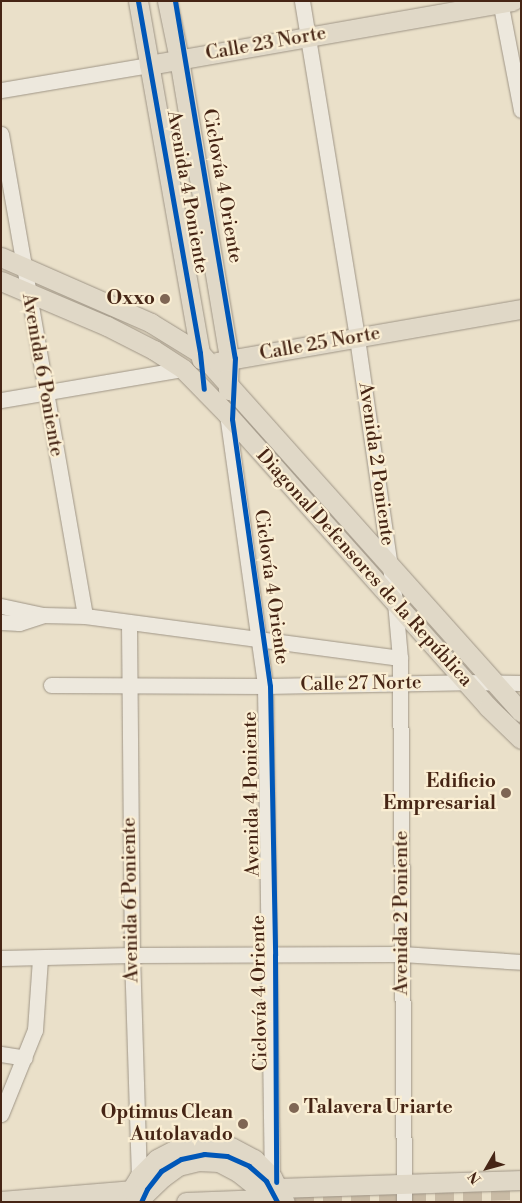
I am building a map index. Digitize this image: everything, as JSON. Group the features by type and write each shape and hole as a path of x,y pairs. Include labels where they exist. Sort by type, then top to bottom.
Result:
{"main road":[{"name":"Avenida 4 Poniente","path":"138,1 204,389"},
{"name":"Avenida 4 Poniente","path":"167,1 179,59 229,359 227,414"},
{"name":"Calle 23 Norte","path":"149,64 504,2"},
{"name":"Diagonal Defensores de la República","path":"1,257 151,323 199,363 229,384 492,682 521,712"},
{"name":"Diagonal Defensores de la República","path":"1,281 28,290 154,350 199,363"},
{"name":"Calle 25 Norte","path":"199,363 521,309"},
{"name":"Diagonal Defensores de la República","path":"204,389 465,682 521,740"},
{"path":"1,1201 133,1193 163,1177 178,1166 198,1161 219,1162 238,1172 254,1185 275,1191"},
{"path":"186,1202 275,1191 404,1183 521,1180"}],"street":[{"name":"Avenida 2 Poniente","path":"302,1 357,338 391,568 400,658 404,1202"},
{"path":"504,2 521,110"},
{"name":"Calle 23 Norte","path":"1,90 149,64"},
{"name":"Avenida 6 Poniente","path":"1,134 44,392 85,616"},
{"name":"Calle 25 Norte","path":"1,400 199,363"},
{"name":"Avenida 4 Poniente","path":"227,414 266,686 275,1191"},
{"path":"1,606 43,615 85,616 400,658"},
{"path":"1,622 19,623 43,615"},
{"name":"Avenida 6 Poniente","path":"128,623 133,1193"},
{"name":"Calle 27 Norte","path":"51,685 266,686 465,682 521,683"},
{"path":"1,958 132,955 402,954 521,962"},
{"path":"1,1114 35,1030 40,958"},
{"path":"1,1054 25,1058"}],"tunnel":[{"path":"267,1199 512,1190"}],"cycle path":[{"path":"138,1 200,353 204,389"},
{"name":"Ciclovía 4 Oriente","path":"175,1 235,358 232,419 270,686 275,955 276,1182"},
{"path":"141,1202 147,1189 161,1171 181,1159 204,1154 227,1156 249,1166 266,1181 277,1202"}],"place":[{"name":"Oxxo","path":"165,299"},
{"name":"Edificio Empresarial","path":"506,793"},
{"name":"Talavera Uriarte","path":"294,1108"},
{"name":"Optimus Clean Autolavado","path":"243,1124"}]}
